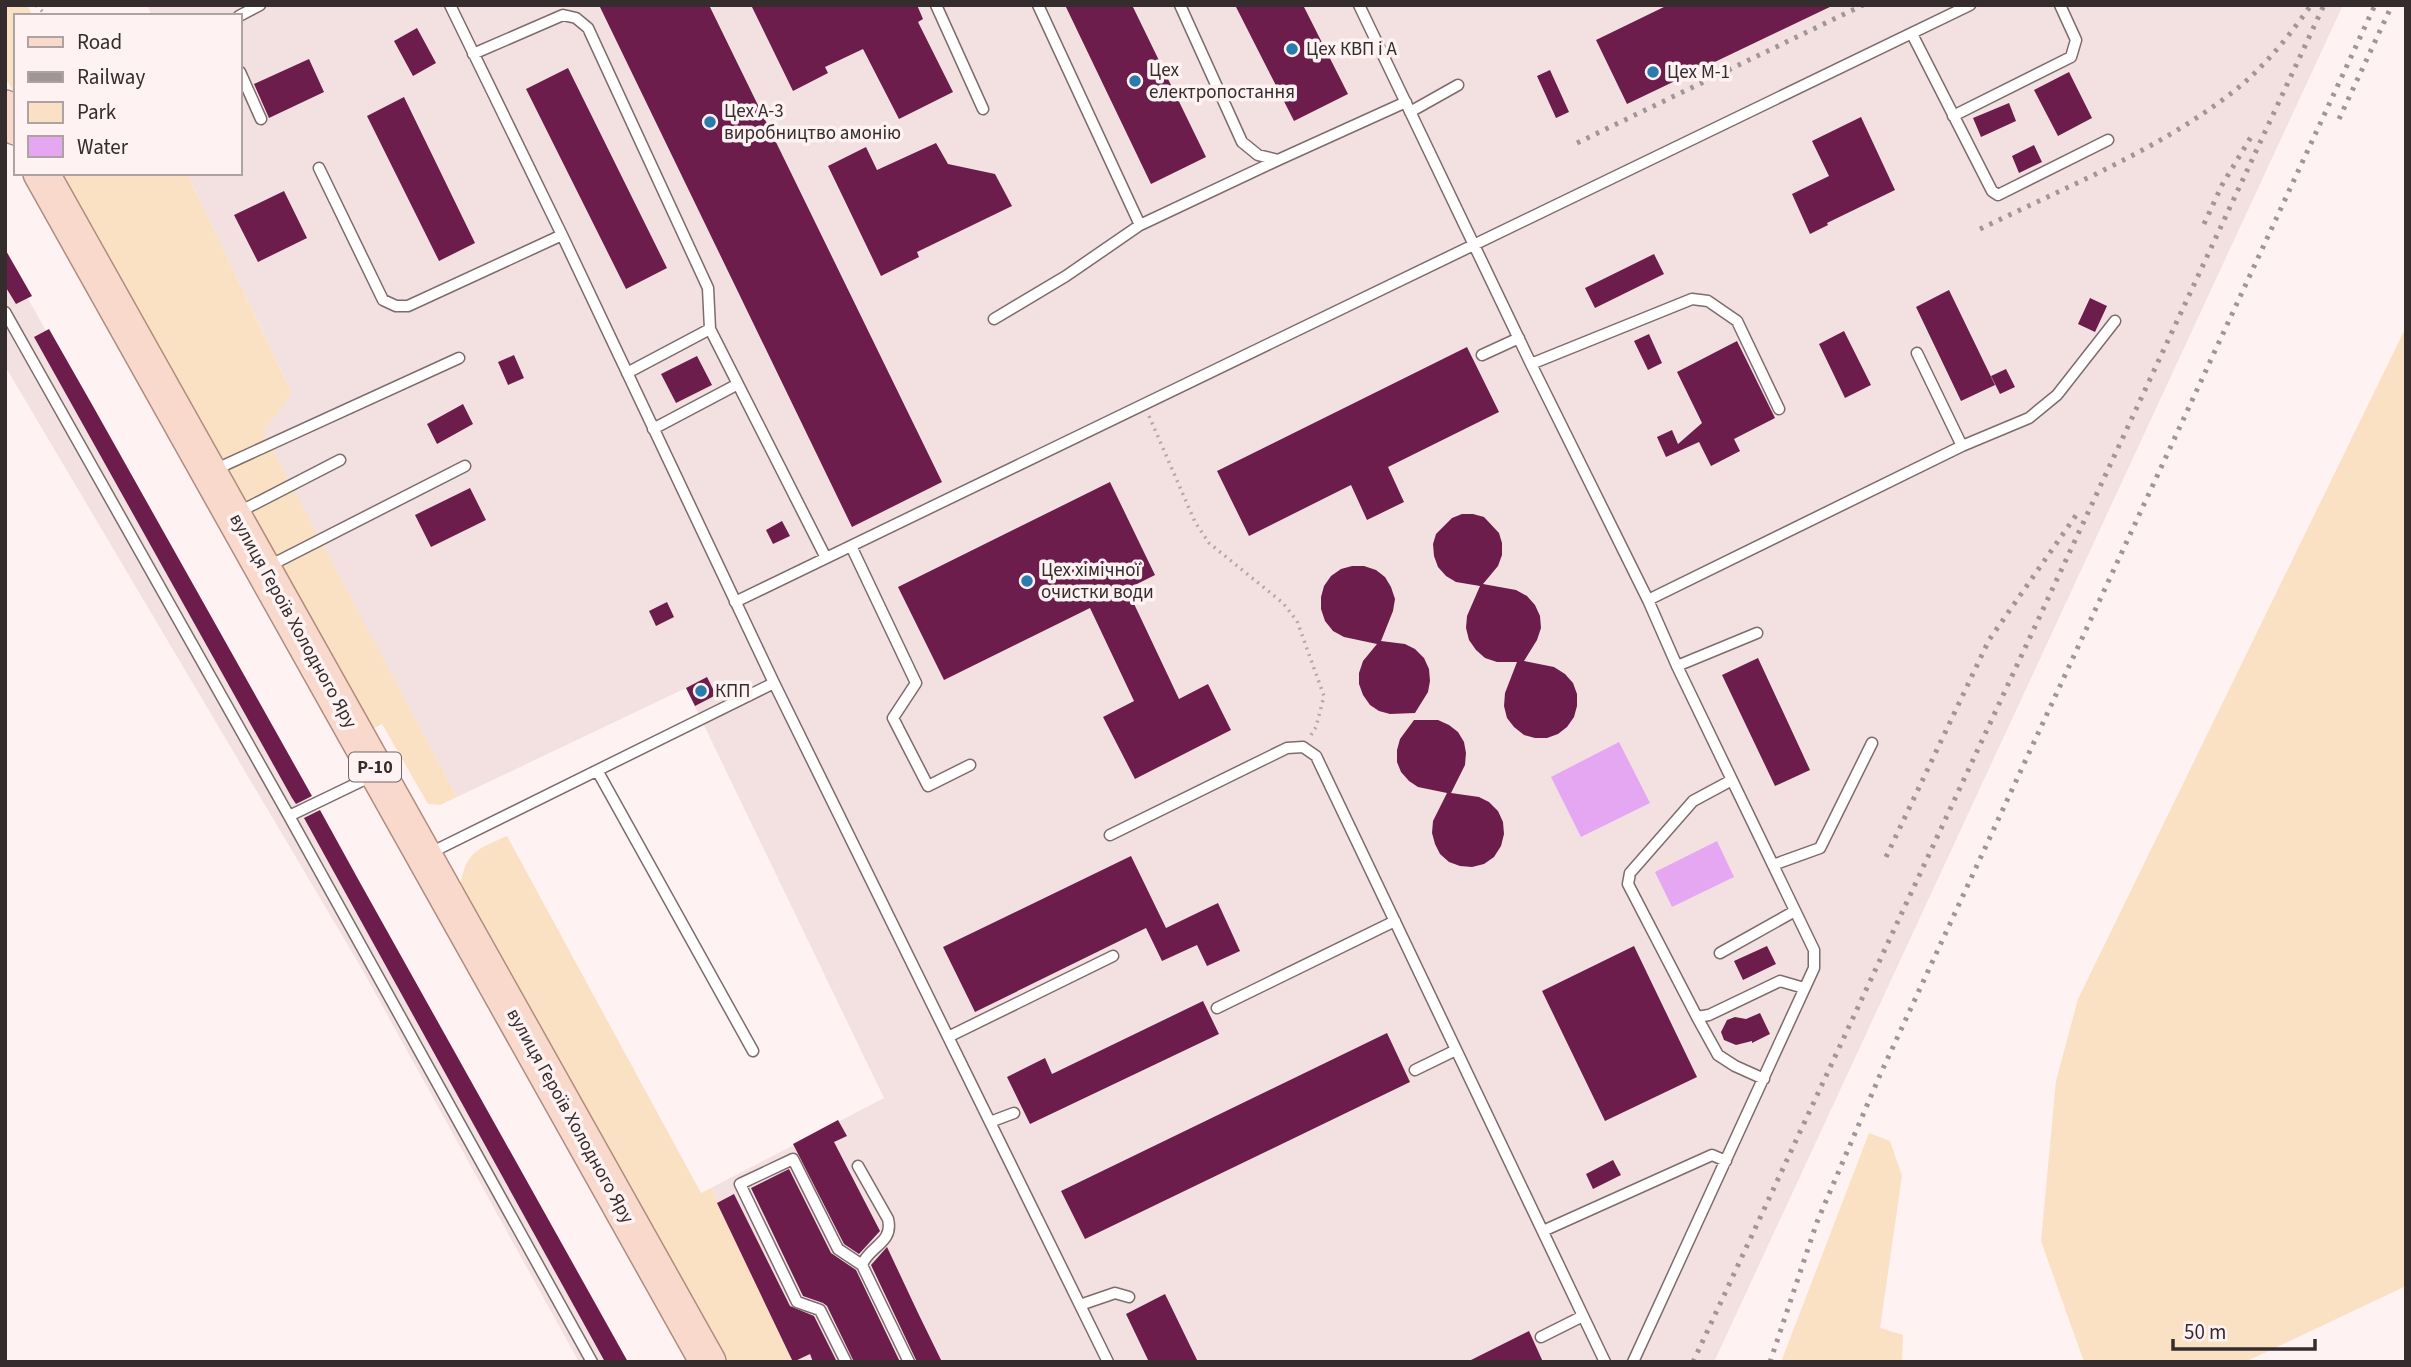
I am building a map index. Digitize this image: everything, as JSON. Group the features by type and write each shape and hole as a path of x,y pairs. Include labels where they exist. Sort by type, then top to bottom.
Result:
{"main road":[{"name":"вулиця Героїв Холодного Яру","path":"42,175 708,1362"}],"lane":[{"path":"242,14 260,5"},
{"path":"450,5 774,683 1108,1362"},
{"path":"936,5 983,109"},
{"path":"1038,5 1140,225"},
{"path":"1180,5 1242,142 1258,155 1278,160"},
{"path":"1359,5 1531,364 1648,600 1814,950 1814,968 1633,1362"},
{"path":"735,602 1970,5"},
{"path":"1953,116 2071,57 2076,40 2060,5"},
{"path":"473,54 563,15 576,18 588,27 708,288 710,329 826,558"},
{"path":"1912,34 1992,191 1998,195 2108,140"},
{"path":"242,76 261,119"},
{"path":"994,319 1066,276 1140,225 1278,160 1458,85"},
{"path":"319,168 383,300 396,306 408,306 562,235"},
{"path":"1531,364 1692,299 1708,301 1737,321 1779,409"},
{"path":"5,312 592,1362"},
{"path":"1648,600 1962,446 2029,418 2057,395 2115,321"},
{"path":"627,373 710,329"},
{"path":"1482,355 1519,338"},
{"path":"1917,353 1962,446"},
{"path":"209,472 458,358"},
{"path":"653,429 738,384"},
{"path":"234,514 340,460"},
{"path":"264,569 465,466"},
{"path":"851,545 916,683 893,718 928,786 970,765"},
{"path":"1677,666 1757,633"},
{"path":"424,856 774,683"},
{"path":"1773,865 1820,848 1871,743"},
{"path":"1111,835 1287,748 1303,747 1316,756 1605,1362"},
{"path":"598,772 753,1051"},
{"path":"289,816 378,773"},
{"path":"1732,780 1693,801 1630,873 1628,884 1718,1055 1764,1079"},
{"path":"1720,953 1795,911"},
{"path":"1217,1008 1395,921"},
{"path":"948,1037 1113,956"},
{"path":"1697,1017 1709,1015 1780,981 1804,988"},
{"path":"1415,1070 1456,1050"},
{"path":"990,1122 1014,1113"},
{"path":"1543,1231 1712,1155 1726,1161"},
{"path":"846,1362 820,1310 797,1302 740,1184 793,1159 838,1249 862,1265 909,1362"},
{"path":"858,1166 890,1226 885,1241 866,1256 862,1265"},
{"path":"1080,1306 1115,1293 1129,1297"},
{"path":"1541,1337 1583,1316"}],"path":[{"path":"1144,404 1195,522 1209,543 1283,603 1297,621 1324,696 1316,727 1303,747"}],"shaded area":[{"path":"147,5 2343,5 1714,1362 793,1362 711,1188 884,1098 686,688 457,797 262,432 292,393 188,175 242,175 242,14 151,14"},
{"path":"5,258 628,1362 579,1362 362,969 5,366"}],"green space":[{"path":"5,5 27,5 32,14 14,14 14,93 5,77"},
{"path":"60,175 188,175 292,393 263,432 457,797 440,805 428,804 382,724 369,731"},
{"path":"2406,327 2406,1286 2245,1362 2084,1362 2041,1241 2056,1081 2078,999"},
{"path":"507,836 701,1193 711,1188 793,1362 728,1362 460,887 462,875 474,853"},
{"path":"1869,1133 1890,1141 1902,1176 1880,1328 1903,1335 1902,1362 1781,1362"}],"water":[{"path":"1619,742 1650,803 1581,837 1551,777"},
{"path":"1717,841 1734,877 1672,907 1655,872"}],"building":[{"path":"599,5 709,5 942,482 852,527"},
{"path":"751,5 917,5 923,19 918,22 953,92 899,119 863,49 825,67 828,73 793,91"},
{"name":"Цех електропостання","path":"1065,5 1132,5 1206,157 1151,184"},
{"name":"Цех КВП і А","path":"1235,5 1303,5 1348,94 1294,121"},
{"name":"Цех М-1","path":"1668,5 1834,5 1627,104 1596,40"},
{"path":"417,28 436,63 413,76 394,41"},
{"path":"309,59 324,92 269,118 254,84"},
{"path":"568,68 667,268 626,289 526,89"},
{"path":"1550,70 1569,112 1556,118 1537,76"},
{"path":"2069,72 2092,118 2058,136 2034,90"},
{"path":"404,97 475,243 439,261 367,116"},
{"path":"2009,103 2016,121 1981,137 1973,118"},
{"path":"1861,117 1895,190 1810,234 1792,194 1829,176 1812,141"},
{"path":"936,143 948,164 995,174 1012,206 917,252 919,257 881,276 828,166 866,147 877,170"},
{"path":"2034,145 2042,162 2019,173 2012,156"},
{"path":"284,191 307,238 258,262 234,215"},
{"path":"5,249 32,296 16,304 5,286"},
{"path":"1654,254 1664,274 1595,308 1585,288"},
{"path":"1949,290 1995,385 1961,401 1916,307"},
{"path":"2090,298 2107,306 2095,332 2078,324"},
{"path":"49,329 312,796 296,804 292,798 34,337"},
{"path":"1844,331 1871,385 1845,398 1819,344"},
{"path":"1649,334 1662,363 1648,370 1634,341"},
{"path":"1737,341 1775,418 1734,439 1740,451 1711,466 1699,442 1666,457 1657,437 1672,430 1678,444 1702,423 1677,372"},
{"path":"1467,347 1499,412 1388,467 1404,502 1367,520 1351,485 1249,536 1217,471"},
{"path":"514,355 524,378 508,385 498,362"},
{"path":"697,356 712,385 676,403 661,374"},
{"path":"2006,369 2015,387 2000,394 1991,376"},
{"path":"463,404 473,424 437,444 427,424"},
{"name":"Цех хімічної очистки води","path":"1110,482 1155,575 1127,589 1179,699 1208,684 1231,730 1135,779 1103,717 1134,701 1090,608 944,680 898,587"},
{"path":"470,488 486,520 431,547 415,515"},
{"path":"1462,514 1484,517 1499,533 1502,543 1498,566 1483,584 1516,590 1527,596 1540,616 1541,628 1537,640 1524,661 1554,667 1573,683 1577,694 1574,717 1558,734 1535,738 1524,735 1514,727 1507,718 1504,706 1505,693 1517,662 1497,662 1485,658 1469,640 1467,616 1480,586 1456,582 1446,576 1438,567 1433,544 1436,534 1452,518"},
{"path":"782,521 790,536 773,544 766,530"},
{"path":"1352,566 1376,570 1385,577 1391,587 1395,599 1393,611 1381,641 1405,644 1415,649 1424,658 1429,669 1428,692 1415,713 1390,714 1370,705 1359,684 1359,673 1363,661 1377,644 1344,637 1333,631 1325,621 1321,609 1324,586 1331,576"},
{"path":"667,602 674,617 656,626 649,611"},
{"path":"1758,658 1810,770 1775,786 1722,675"},
{"name":"КПП","path":"707,677 716,695 695,706 686,688"},
{"path":"1414,720 1438,720 1458,732 1464,742 1465,765 1451,793 1479,797 1498,811 1503,822 1501,846 1494,857 1484,864 1472,867 1449,862 1440,854 1435,844 1433,821 1447,793 1418,787 1401,772 1397,762 1400,739"},
{"path":"320,810 628,1362 605,1362 304,818"},
{"path":"1131,856 1166,928 1218,903 1240,951 1207,966 1197,945 1162,961 1146,928 975,1012 943,947"},
{"path":"1634,946 1697,1077 1605,1121 1542,991"},
{"path":"1767,946 1776,964 1743,980 1734,961"},
{"path":"1203,1001 1219,1034 1030,1124 1007,1077 1045,1058 1052,1074"},
{"path":"1760,1013 1770,1034 1752,1043 1736,1045 1724,1040 1721,1032 1727,1020 1735,1017 1746,1019"},
{"path":"1387,1033 1410,1082 1085,1239 1061,1191"},
{"path":"838,1120 847,1136 834,1142 880,1231 859,1254 844,1244 793,1144"},
{"path":"1613,1160 1621,1175 1593,1189 1586,1174"},
{"path":"789,1169 831,1253 856,1270 900,1362 854,1362 827,1306 803,1296 751,1188"},
{"path":"734,1194 790,1306 814,1316 837,1362 813,1362 810,1354 793,1362 717,1203"},
{"path":"887,1247 942,1362 917,1362 871,1265"},
{"path":"1165,1294 1198,1362 1149,1362 1126,1314"},
{"path":"1529,1331 1543,1362 1467,1362"}],"railway":[{"path":"1577,143 1863,5"},
{"path":"1980,229 2139,152 2200,115 2241,86 2263,65 2311,5"},
{"path":"1693,1362 2324,5"},
{"path":"1770,1362 1817,1222 1880,1075 2375,5"},
{"path":"2339,119 2392,5"},
{"path":"2204,224 2222,185 2254,132"},
{"path":"1886,857 1989,640 2079,511"}],"place":[{"name":"Цех КВП і А","path":"1292,49"},
{"name":"Цех М-1","path":"1653,72"},
{"name":"Цех електропостання","path":"1135,81"},
{"name":"Цех А-3 виробництво амонію","path":"710,122"},
{"name":"Цех хімічної очистки води","path":"1027,581"},
{"name":"КПП","path":"701,691"}]}
